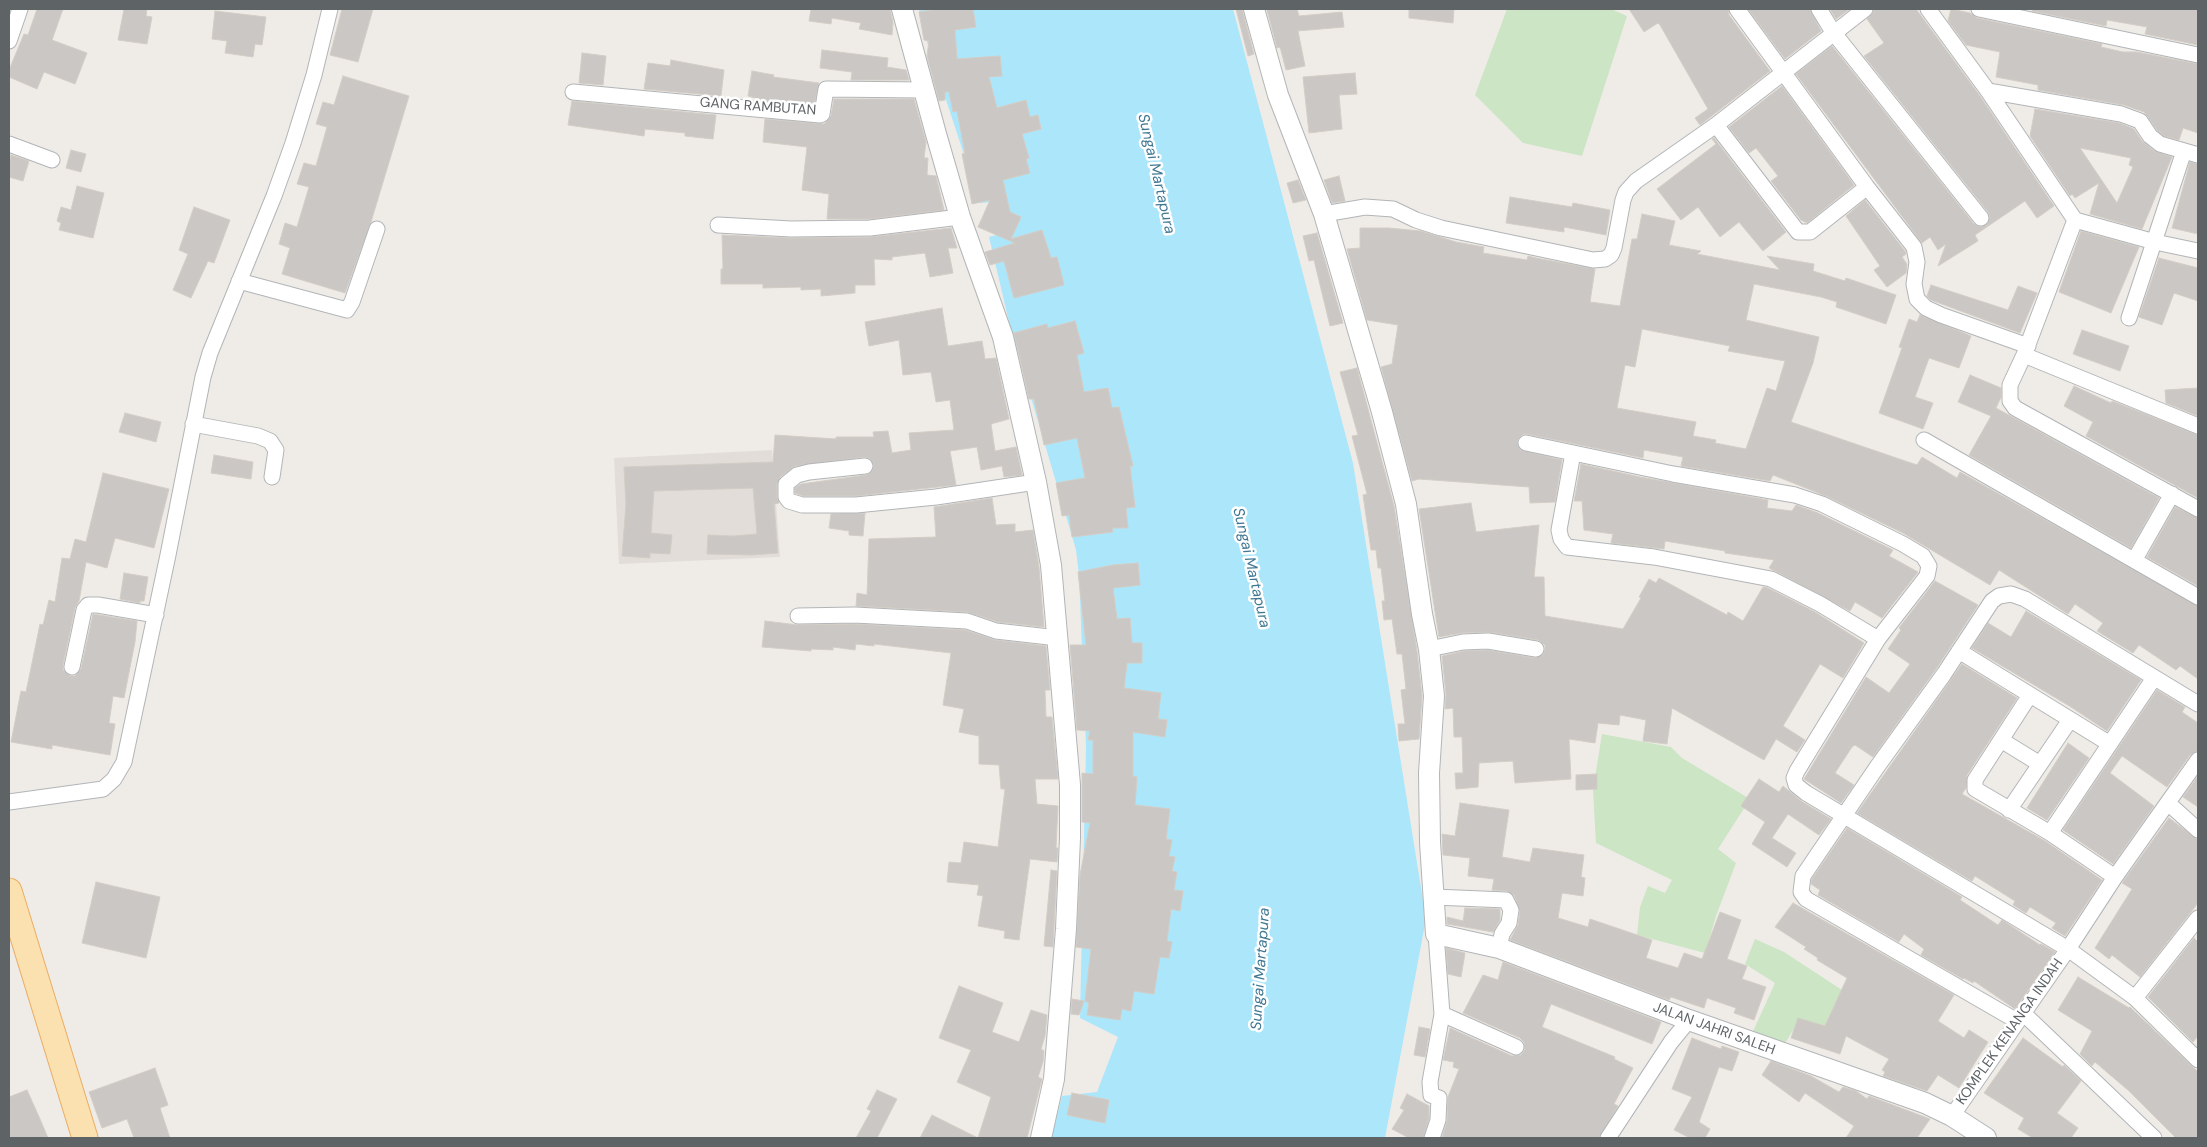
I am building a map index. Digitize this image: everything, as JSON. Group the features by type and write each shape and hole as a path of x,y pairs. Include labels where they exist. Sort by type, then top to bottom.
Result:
{"main road":[{"path":"9,891 85,1138"}],"street":[{"path":"9,41 20,9"},
{"path":"9,802 103,789 114,779 124,762 156,615 193,424 210,353 274,196 293,142 314,75 330,9"},
{"path":"902,9 960,217 1003,337 1036,482 1051,565 1070,785 1070,838 1066,929 1054,1079 1042,1138"},
{"path":"1254,9 1278,95 1324,214 1382,412 1404,494 1429,648 1434,696 1429,773 1434,897 1442,1014 1430,1082 1431,1096 1439,1098 1438,1120 1432,1138"},
{"path":"1737,9 1867,187 1914,247 1917,262 1914,278 1915,293 1921,303 1941,315 2198,426"},
{"path":"1819,9 1833,32 1981,218"},
{"path":"1324,214 1365,207 1393,209 1416,220 1441,228 1600,260 1608,257 1614,248 1623,200 1631,186 1716,125 1833,32 1865,9"},
{"path":"1928,9 1988,91 2075,220 2155,242 2198,251"},
{"path":"1979,9 2198,55"},
{"name":"GANG RAMBUTAN","path":"574,92 820,115 822,114 826,88 924,90"},
{"path":"1988,91 2121,114 2140,121 2150,136 2160,144 2191,153 2155,242 2129,318"},
{"path":"1716,125 1798,232 1810,232 1867,187"},
{"path":"9,144 52,160"},
{"path":"718,225 791,229 870,228 960,217"},
{"path":"2075,220 2026,351 2010,385 2010,402 2015,408 2198,509"},
{"path":"239,281 347,310 352,302 377,230"},
{"path":"193,424 258,436 270,441 276,450 272,477"},
{"path":"1924,440 2136,559 2198,597"},
{"path":"1526,443 1674,474 1794,495 1822,504 1914,550 1927,562 1929,570 1927,576 1878,639 1795,775 1798,787 2068,949 2135,998 2195,1050"},
{"path":"1573,453 1559,530 1561,539 1567,547 1654,557 1771,579 1820,604 1878,639"},
{"path":"865,466 797,475 786,484 786,497 789,501 802,505 856,505 1036,482"},
{"path":"2136,559 2172,494"},
{"path":"2154,1138 2020,1017 1802,895 1800,888 1803,876 1844,815 1992,601 1999,596 2012,594 2050,614 2198,704"},
{"path":"72,667 84,610 88,605 94,604 156,615"},
{"path":"798,616 855,615 967,620 996,631 1058,638"},
{"path":"1429,648 1488,640 1536,649"},
{"path":"1959,651 2110,744"},
{"path":"2050,833 2154,678"},
{"path":"2030,695 1975,780 1975,789 2050,833 2115,877"},
{"path":"2009,810 2070,720"},
{"path":"2001,740 2040,764"},
{"name":"KOMPLEK KENANGA INDAH","path":"1952,1116 2068,949 2115,877 2198,760"},
{"path":"2168,803 2198,830"},
{"path":"1434,897 1506,900 1511,910 1509,924 1502,934 1498,948"},
{"path":"2135,998 2198,918"},
{"name":"JALAN JAHRI SALEH","path":"1436,934 1498,948 1689,1020 1889,1090 1952,1116 1986,1138"},
{"path":"1442,1014 1516,1047"},
{"path":"1608,1138 1671,1042 1689,1020"}],"shaded area":[{"path":"772,450 780,557 619,564 614,458"}],"green space":[{"path":"1507,9 1611,9 1627,16 1582,156 1523,143 1475,95"},
{"path":"1602,734 1671,747 1682,758 1750,799 1718,849 1736,863 1716,916 1705,953 1637,935 1640,907 1648,886 1665,893 1672,880 1596,843 1593,790"},
{"path":"1755,939 1784,952 1842,990 1832,1010 1846,1019 1840,1034 1800,1019 1782,1048 1751,1036 1775,983 1745,964"}],"water":[{"name":"Sungai Martapura","path":"919,9 1233,9 1353,463 1426,919 1385,1138 1051,1138 1062,1096 1097,1092 1118,1037 1080,1018 1086,747 1079,575 1076,550 1010,326 989,237 1014,230 1006,201 980,203 922,27"}],"building":[{"path":"37,9 63,9 52,40 87,53 75,84 44,72 37,89 9,77 9,70 24,34 28,35"},
{"path":"124,9 147,9 146,16 152,17 147,44 118,40"},
{"path":"342,9 373,9 358,62 330,55"},
{"path":"811,9 890,9 893,23 892,35 859,29 861,23 832,18 831,24 809,21"},
{"path":"939,9 973,9 976,27 955,30 957,59 1000,56 1002,76 989,77 997,108 1026,100 1030,117 1038,115 1041,129 1022,134 1029,158 1026,159 1030,173 1003,180 1010,212 1021,217 1011,239 1042,230 1051,258 1057,257 1064,285 1014,298 1004,261 990,265 985,252 1015,243 978,227 990,200 972,204 962,154 965,153 957,111 953,112 949,92 945,92 945,100 939,101 927,56 929,41 924,40 919,12"},
{"path":"1236,9 1242,9 1254,54 1248,56"},
{"path":"1297,9 1299,16 1342,12 1344,27 1298,31 1305,66 1286,70 1280,47 1277,48 1267,10"},
{"path":"1409,9 1454,9 1453,23 1409,18"},
{"path":"1629,9 1728,9 1729,15 1770,71 1700,125 1695,118 1708,109 1660,25 1658,23 1644,32"},
{"path":"1748,9 1810,9 1821,31 1785,59"},
{"path":"1830,9 1850,9 1836,19"},
{"path":"1874,9 1916,9 1980,96 2054,206 2037,218 2025,201 1975,235 1978,241 1938,266 1946,244 1938,250 1930,237 1922,243 1796,74 1832,46 1974,224 1982,227 1987,225 1990,217 1988,212 1864,56 1884,43 1867,19"},
{"path":"1951,9 1970,13 1977,18 2102,44 2101,47 2123,52 2137,52 2198,64 2198,133 2183,128 2179,140 2164,136 2157,130 2144,112 2124,105 2038,90 2038,85 1996,77 2000,52 1966,45 1948,21"},
{"path":"2033,9 2198,9 2198,45 2145,34 2147,27 2107,20 2106,26 2032,11"},
{"path":"215,11 266,17 262,45 255,44 253,57 225,53 227,41 212,39"},
{"path":"822,50 888,58 887,67 906,70 909,80 851,80 852,72 820,68"},
{"path":"582,53 606,56 603,85 579,83"},
{"path":"671,60 724,70 721,96 644,89 648,63 670,66"},
{"path":"752,71 774,75 773,77 819,83 814,105 766,101 748,96"},
{"path":"1355,73 1357,94 1339,95 1342,129 1309,133 1303,77"},
{"path":"343,76 409,96 371,222 345,293 282,274 290,248 279,244 285,223 297,227 309,187 297,184 304,163 316,166 327,127 316,124 323,102 334,105"},
{"path":"1782,86 1854,185 1807,223 1801,220 1771,181 1778,176 1756,148 1749,153 1729,127"},
{"path":"834,99 914,99 926,142 924,158 928,158 927,175 936,176 944,210 869,219 827,219 829,194 802,190 807,147 763,142 765,119 824,124 831,116"},
{"path":"572,101 716,115 713,139 685,136 685,133 645,129 644,136 568,125"},
{"path":"2035,109 2119,123 2134,129 2142,141 2154,151 2172,157 2142,229 2090,214 2099,183 2075,198 2072,194 2070,196 2030,136","holes":["2080,148 2131,158 2129,165 2133,167 2117,203"]},
{"path":"1714,138 1786,232 1763,251 1739,222 1720,237 1698,207 1681,220 1657,189 1716,144 1712,139"},
{"path":"71,150 86,154 81,172 66,168"},
{"path":"11,155 29,161 23,181 9,177"},
{"path":"2190,162 2198,164 2198,234 2172,228"},
{"path":"1339,176 1345,201 1332,203 1324,180"},
{"path":"1298,180 1306,200 1293,203 1287,183"},
{"path":"77,186 104,193 93,238 59,230 61,223 57,221 61,207 71,210"},
{"path":"1510,197 1572,207 1573,203 1610,210 1606,235 1564,227 1564,232 1506,223"},
{"path":"1865,200 1906,254 1902,257 1907,264 1906,273 1887,287 1874,270 1880,266 1846,216"},
{"path":"194,207 230,220 214,263 208,261 191,298 173,290 188,254 179,250"},
{"path":"1642,214 1675,221 1669,245 1701,251 1697,254 1780,270 1767,256 1814,264 1813,271 1845,281 1846,278 1896,295 1886,324 1836,307 1837,302 1821,297 1754,284 1746,320 1819,337 1813,363 1791,422 1917,465 1922,457 1957,478 1960,472 2198,606 2198,679 2180,666 2176,670 2139,645 2133,653 2097,631 2103,623 2075,604 2068,614 1999,570 1990,585 1903,533 1826,496 1773,475 1770,481 1681,466 1683,457 1644,450 1643,458 1523,434 1517,441 1520,450 1562,460 1555,502 1530,503 1529,487 1419,479 1412,481 1381,367 1392,364 1398,325 1367,320 1347,249 1360,248 1360,228 1421,231 1456,242 1484,247 1483,253 1527,260 1528,256 1595,269 1590,302 1620,306 1632,239 1637,239","holes":["1642,329 1730,346 1728,351 1785,361 1776,391 1767,388 1746,449 1715,443 1716,440 1693,436 1696,422 1617,408 1625,365 1635,367"]},
{"path":"951,228 957,248 948,248 953,273 930,277 925,253 892,257 892,260 874,259 875,285 855,285 855,293 821,296 821,289 801,290 801,287 763,288 763,284 721,284 721,269 723,269 722,235 791,238 870,237"},
{"path":"2081,231 2139,247 2111,313 2059,292"},
{"path":"1317,233 1343,323 1330,326 1314,260 1309,261 1303,236"},
{"path":"2159,258 2198,268 2198,301 2174,293 2162,325 2139,317"},
{"path":"1931,285 2008,310 2018,286 2037,293 2020,333 1931,300 1927,296"},
{"path":"942,308 948,346 982,341 985,359 996,358 1009,419 991,424 995,451 1016,447 1022,475 1004,477 1002,466 981,470 977,447 950,451 956,485 856,496 803,496 795,493 795,488 801,484 866,475 873,470 874,465 869,458 864,457 795,466 780,477 777,484 779,503 774,504 778,553 752,555 707,554 708,535 733,536 757,534 753,488 654,491 651,533 672,535 670,554 650,553 650,558 622,556 626,504 624,467 773,462 775,435 836,439 836,437 874,437 873,432 888,431 892,453 911,450 909,433 954,430 950,400 936,402 931,372 903,375 899,340 869,346 865,322"},
{"path":"1920,315 1971,336 1959,368 1929,358 1915,397 1933,403 1923,429 1879,413 1902,348 1899,347 1909,319 1917,322"},
{"path":"1075,321 1084,353 1077,355 1084,392 1108,388 1112,408 1119,407 1133,466 1130,466 1135,507 1126,508 1128,528 1112,528 1113,532 1072,537 1069,515 1062,516 1056,483 1085,478 1077,438 1044,445 1034,399 1029,399 1014,333 1047,324 1048,328"},
{"path":"2082,330 2129,346 2120,371 2073,354"},
{"path":"1357,368 1394,506 1417,651 1422,696 1419,739 1399,741 1398,724 1405,724 1401,690 1406,689 1402,654 1397,654 1392,619 1384,620 1382,601 1385,601 1381,568 1378,568 1376,550 1371,550 1363,495 1367,494 1352,436 1358,435 1340,372"},
{"path":"1970,375 2001,388 2001,397 1996,408 2159,498 2131,548 1969,455 1991,416 1958,402"},
{"path":"2074,386 2111,403 2112,401 2198,435 2198,498 2086,436 2093,422 2064,406"},
{"path":"2198,388 2198,416 2166,403 2165,390"},
{"path":"125,413 161,422 156,442 119,432"},
{"path":"214,455 253,462 251,479 211,473"},
{"path":"1581,464 1640,477 1768,500 1767,508 1792,511 1796,505 1818,513 1893,550 1889,556 1918,572 1882,618 1855,602 1850,611 1769,568 1774,560 1725,553 1725,551 1665,541 1664,549 1611,543 1613,534 1584,530 1582,501 1574,501"},
{"path":"103,473 169,489 154,548 115,538 107,568 86,562 79,601 75,608 63,665 63,670 70,676 75,676 81,669 93,614 137,621 135,642 124,698 113,696 109,723 115,724 110,755 52,745 52,749 11,742 21,691 26,692 40,624 43,625 49,600 55,602 62,558 70,559 75,539 86,542"},
{"path":"992,498 996,525 1015,524 1015,532 1033,530 1039,567 1044,627 998,622 968,612 856,606 857,593 867,595 869,539 936,537 934,507"},
{"path":"1471,503 1476,532 1539,525 1534,577 1544,577 1545,616 1623,629 1641,598 1639,597 1649,579 1656,583 1659,578 1727,615 1728,612 1743,621 1763,587 1768,588 1815,612 1864,643 1843,678 1820,664 1783,726 1805,740 1797,752 1776,739 1764,760 1672,708 1667,744 1643,741 1646,720 1620,715 1619,725 1598,723 1595,743 1569,739 1571,779 1515,783 1513,761 1479,763 1478,787 1456,789 1455,773 1463,773 1462,737 1454,737 1453,708 1445,709 1446,695 1442,656 1464,651 1487,650 1535,658 1543,655 1545,650 1545,645 1538,640 1489,632 1462,633 1439,637 1419,509"},
{"path":"2175,507 2198,518 2198,586 2147,557"},
{"path":"865,513 863,536 849,535 849,531 829,528 831,514"},
{"path":"1138,563 1140,585 1113,588 1117,619 1130,618 1132,643 1142,643 1142,663 1127,663 1124,688 1161,693 1158,719 1167,720 1165,737 1133,732 1133,776 1137,777 1135,805 1170,809 1166,839 1172,840 1169,856 1175,857 1172,871 1177,872 1174,890 1183,891 1180,911 1171,909 1167,941 1172,942 1169,958 1160,957 1154,994 1134,991 1131,1011 1122,1009 1120,1020 1087,1015 1089,1003 1085,1001 1091,949 1076,947 1080,875 1090,823 1082,822 1082,773 1093,774 1093,740 1088,740 1090,731 1077,730 1070,645 1086,645 1078,572 1113,565"},
{"path":"124,573 148,577 144,601 140,601 140,603 120,599"},
{"path":"1935,581 1978,605 1936,669 1873,757 1855,745 1852,747 1835,773 1854,785 1841,803 1804,779 1866,677 1889,693 1910,664 1888,649 1901,630 1899,628"},
{"path":"2026,611 2141,680 2107,731 2071,707 1972,648 1988,623 2011,637"},
{"path":"765,621 798,625 855,624 965,630 995,640 1046,646 1050,690 1045,690 1046,717 1052,717 1058,779 1035,779 1037,804 1058,806 1057,862 1030,859 1019,940 1004,938 1005,931 978,926 983,896 977,895 979,885 947,882 949,862 961,863 964,842 998,847 1005,789 1001,789 999,765 979,764 979,736 959,732 964,709 943,705 951,653 874,644 874,646 856,644 855,650 833,647 833,650 811,649 811,651 762,647"},
{"path":"1962,664 2017,698 1967,775 1966,788 1962,794 2045,841 2102,880 2065,936 2052,928 2056,923 2030,907 2026,913 2013,905 2015,901 1975,876 1972,881 1857,813"},
{"path":"2157,690 2185,707 2182,712 2198,723 2198,751 2190,755 2167,787 2122,756 2110,773 2154,806 2113,864 2063,830"},
{"path":"2068,743 2089,758 2047,820 2027,808"},
{"path":"1597,774 1597,789 1576,790 1576,775"},
{"path":"2198,776 2198,807 2183,797"},
{"path":"1759,779 1779,792 1783,786 1801,801 1831,819 1819,835 1788,814 1772,838 1796,853 1787,867 1752,844 1765,822 1741,806"},
{"path":"1460,803 1509,810 1502,857 1530,862 1533,848 1584,855 1581,877 1585,878 1583,896 1562,893 1558,918 1588,927 1590,919 1652,940 1646,958 1678,968 1684,953 1702,959 1720,912 1741,920 1727,959 1747,966 1742,979 1766,987 1754,1020 1734,1013 1736,1008 1707,998 1704,1008 1671,997 1669,1000 1510,940 1518,925 1520,911 1514,895 1507,891 1492,890 1494,879 1468,876 1470,858 1443,855 1442,834 1455,836"},
{"path":"2169,818 2198,840 2198,903 2140,977 2112,955 2109,959 2095,948 2132,889 2122,883"},
{"path":"1847,828 1962,897 1960,900 1998,925 2002,920 2040,945 2055,952 2015,1009 1974,981 1973,983 1963,979 1921,955 1924,949 1904,934 1899,942 1818,895 1820,890 1811,884 1812,879"},
{"path":"1051,870 1057,871 1053,947 1044,946"},
{"path":"96,882 160,897 146,958 82,943"},
{"path":"1793,903 1954,995 1938,1021 1964,1038 1969,1030 1988,1042 1959,1088 1938,1075 1927,1091 1883,1076 1885,1072 1882,1070 1889,1059 1846,1036 1840,1054 1791,1038 1798,1018 1825,1026 1847,978 1817,960 1818,958 1804,949 1806,947 1775,927"},
{"path":"1465,908 1500,909 1500,920 1493,932 1447,924 1447,917 1463,921"},
{"path":"2194,938 2198,942 2198,1036 2193,1042 2148,997"},
{"path":"1446,948 1465,953 1461,977 1448,974"},
{"path":"1503,962 1661,1022 1652,1044 1551,1004 1542,1027 1615,1057 1614,1059 1633,1068 1614,1104 1618,1106 1599,1138 1442,1138 1447,1121 1448,1097 1459,1069 1453,1067 1454,1062 1443,1060 1450,1028 1512,1056 1521,1055 1525,1050 1524,1042 1520,1038 1463,1013 1483,975 1498,980"},
{"path":"2078,977 2130,1007 2198,1072 2198,1138 2176,1138 2129,1091 2095,1062 2092,1066 2080,1054 2092,1031 2058,1010"},
{"path":"959,986 1003,1003 992,1032 1019,1042 1031,1010 1047,1015 1045,1036 1041,1049 1044,1051 1043,1062 1038,1077 1042,1079 1027,1138 978,1138 991,1097 957,1082 971,1050 939,1038"},
{"path":"1072,999 1084,1001 1079,1015 1071,1014"},
{"path":"1419,1027 1430,1029 1425,1057 1414,1055"},
{"path":"1692,1038 1721,1049 1722,1046 1739,1052 1732,1071 1719,1067 1699,1122 1710,1129 1705,1138 1690,1138 1674,1130 1692,1097 1672,1089"},
{"path":"2023,1038 2063,1067 2064,1065 2081,1081 2057,1113 2078,1128 2071,1138 2033,1138 2018,1129 2024,1118 1984,1093"},
{"path":"1771,1061 1811,1076 1839,1092 1843,1087 1856,1091 1867,1099 1869,1096 1930,1119 1917,1138 1846,1138 1854,1126 1805,1093 1799,1102 1762,1075"},
{"path":"155,1068 168,1105 160,1108 170,1138 134,1138 127,1119 102,1128 89,1092"},
{"path":"27,1090 48,1138 9,1138 9,1097"},
{"path":"877,1090 897,1099 877,1138 856,1138 871,1111 867,1109"},
{"path":"1072,1093 1109,1100 1105,1123 1067,1115"},
{"path":"1407,1094 1429,1106 1429,1118 1423,1138 1409,1138 1392,1129 1404,1110 1400,1108"},
{"path":"932,1115 978,1138 920,1138"}]}
